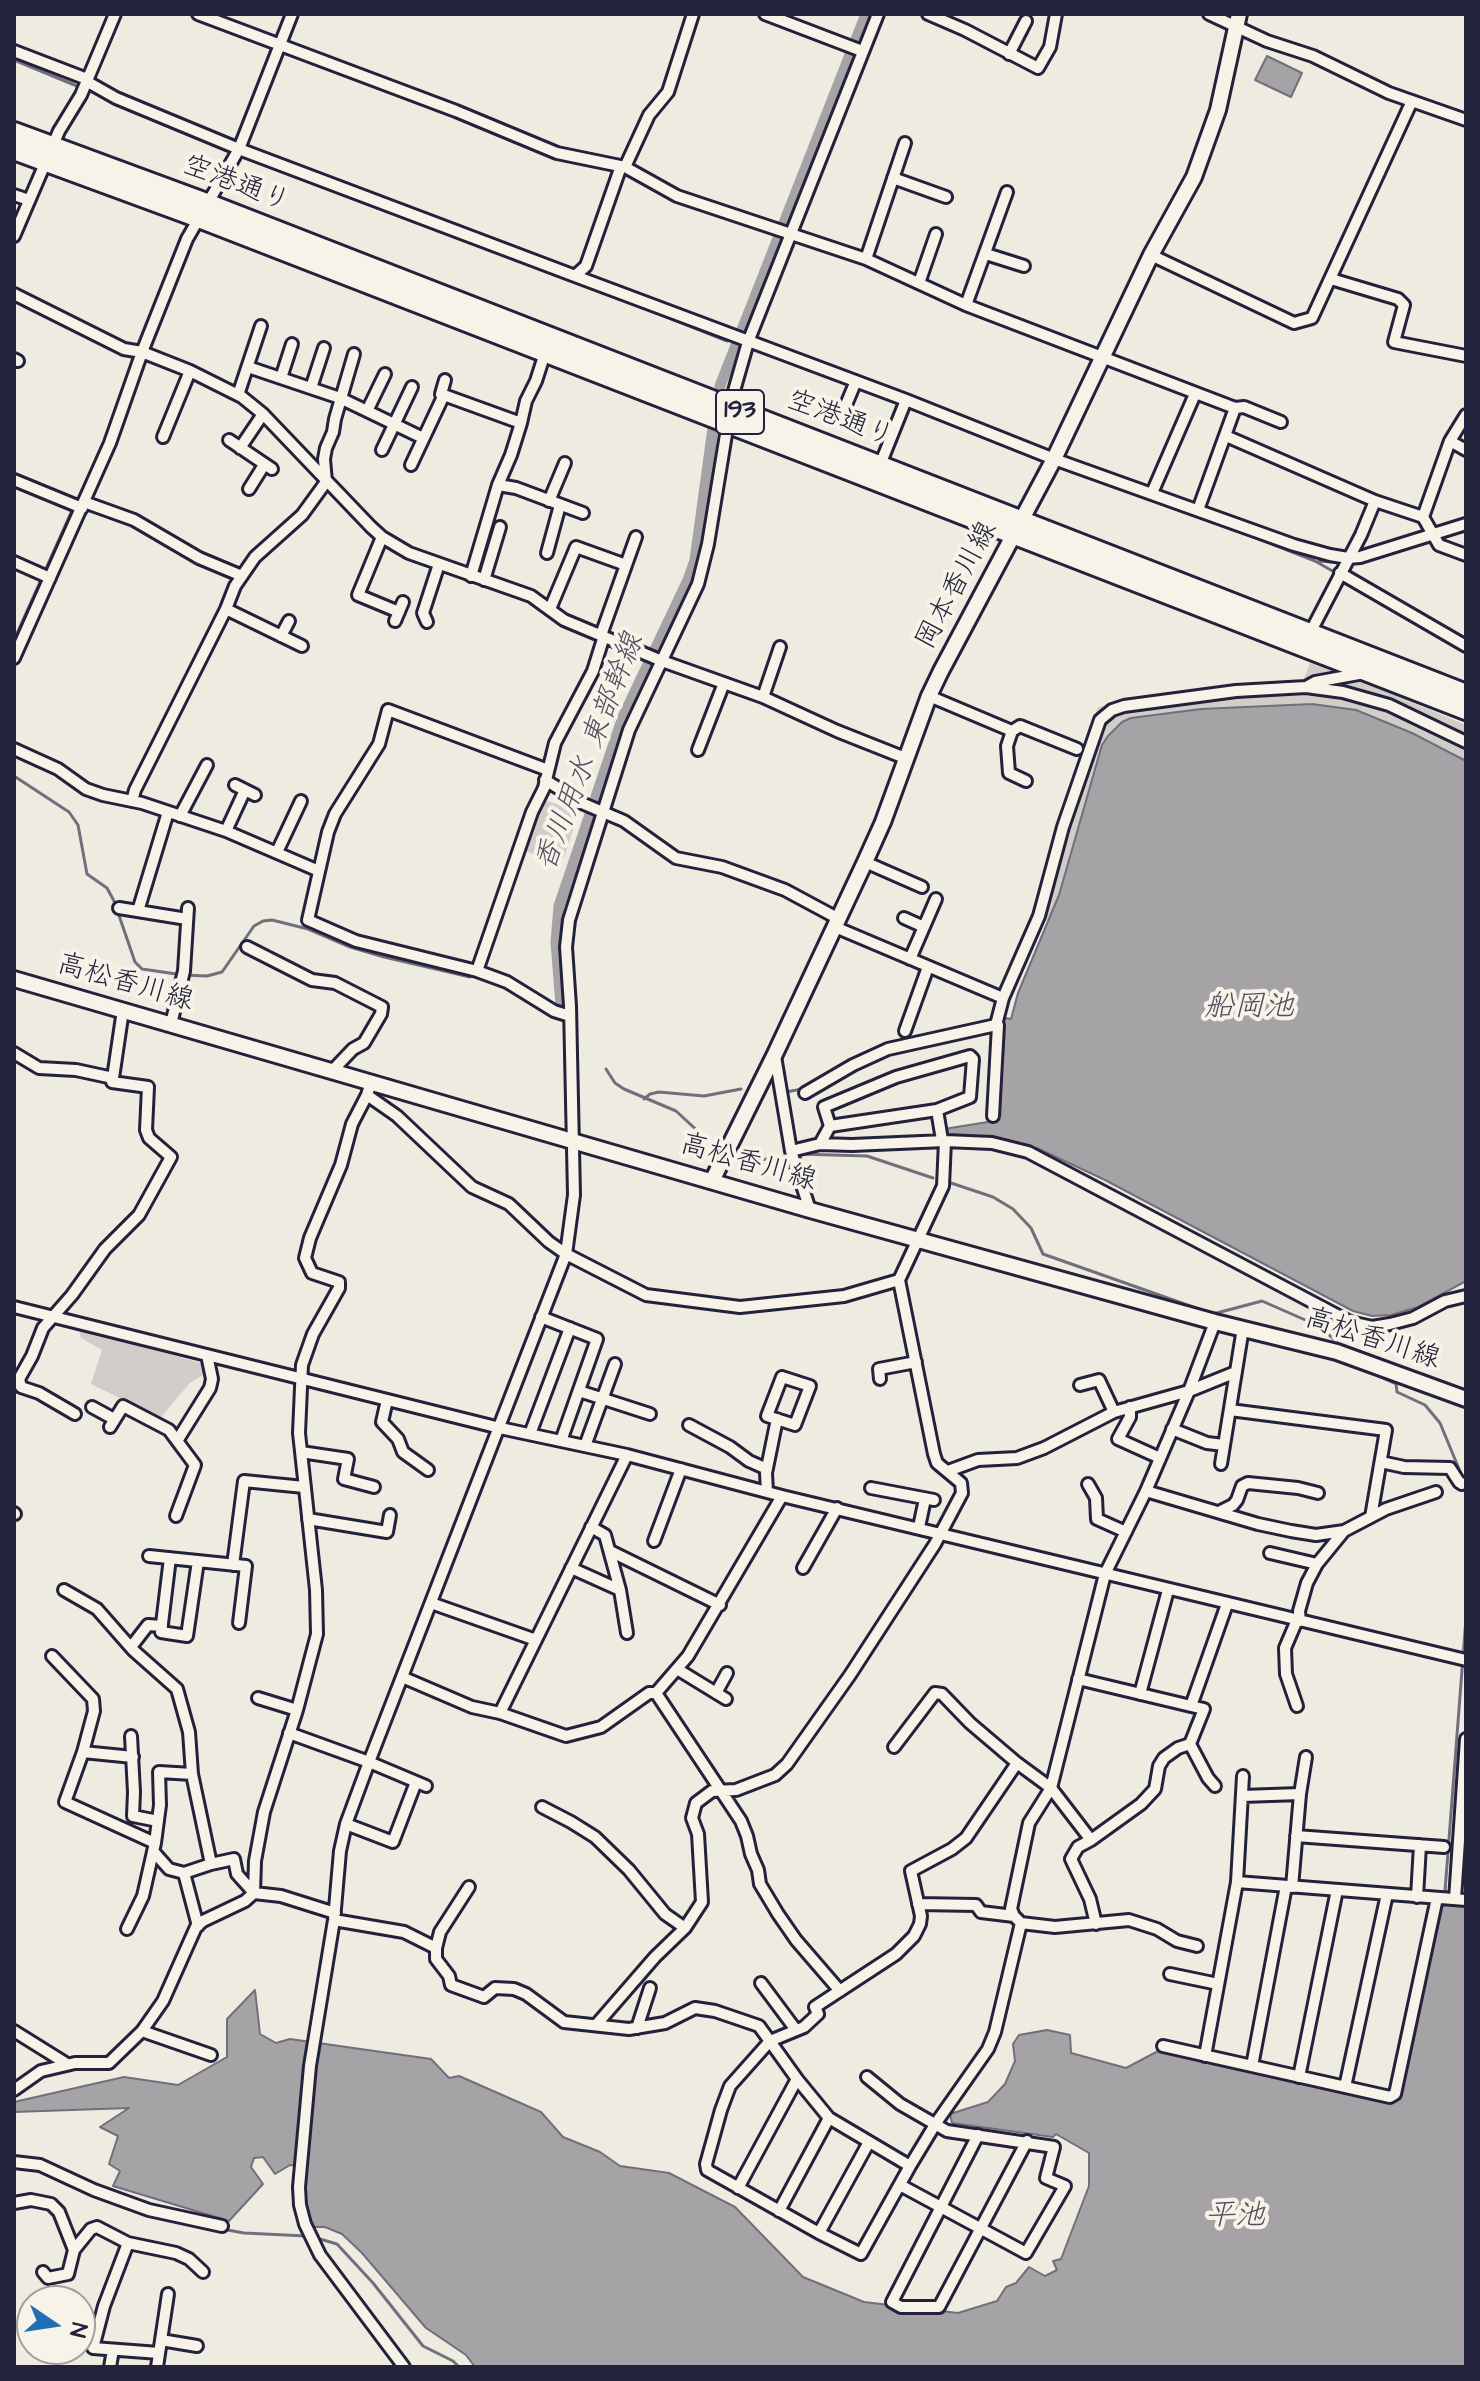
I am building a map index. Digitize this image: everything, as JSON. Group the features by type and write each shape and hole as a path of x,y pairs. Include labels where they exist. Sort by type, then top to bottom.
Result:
{"highway":[{"name":"空港通り","path":"14,132 50,154 1019,527 1310,633 1466,694"},
{"name":"空港通り","path":"14,150 50,154"},
{"name":"空港通り","path":"204,211 545,353 880,465 1019,527 1466,710"}],"main road":[{"name":"岡本香川線","path":"712,1181 883,822 929,696 1054,459 1151,255 1194,177 1210,137 1237,20"},
{"name":"高松香川線","path":"14,979 332,1071 369,1088 572,1140 810,1210 1215,1322 1337,1352 1466,1399"}],"street":[{"path":"14,236 50,154 81,95 115,14"},
{"path":"198,14 456,111 549,150 623,166 677,196 866,259 966,305 1195,394 1235,408 1244,407 1281,422"},
{"path":"14,658 19,630 83,505 110,443 187,239 239,149 292,14"},
{"path":"575,276 586,266 623,166 649,115 668,92 693,14"},
{"path":"765,14 862,51"},
{"path":"404,2367 320,2255 305,2224 300,2205 310,2066 335,1917 340,1851 346,1824 369,1762 566,1254 574,1195 566,933 572,907 655,658 691,601 704,565 728,416 748,342 878,14"},
{"path":"928,14 1038,68 1050,47 1056,14"},
{"path":"1209,14 1237,20 1267,41 1313,56 1378,88 1466,120"},
{"path":"1009,54 1026,21"},
{"path":"14,51 239,149 1054,459 1294,545 1348,558 1360,557 1466,524"},
{"path":"1151,255 1294,323 1312,318 1412,101"},
{"path":"866,259 905,143"},
{"path":"893,178 946,197"},
{"path":"966,305 1007,192"},
{"path":"14,195 29,200"},
{"path":"919,283 936,234"},
{"path":"986,254 1024,266"},
{"path":"1331,279 1398,299 1404,305 1394,342 1466,356"},
{"path":"14,294 124,349 142,352 190,371 238,395 263,414 382,537 409,553 531,596 564,620 655,658 763,697 905,758"},
{"path":"238,395 261,326"},
{"path":"281,378 292,344"},
{"path":"311,388 324,348"},
{"path":"471,576 498,485 545,353"},
{"path":"132,801 242,576 255,557 302,515 326,482 326,448 354,354"},
{"path":"248,367 340,398 423,438"},
{"path":"163,437 190,371"},
{"path":"367,411 385,374"},
{"path":"445,380 441,394 521,423"},
{"path":"840,419 856,382"},
{"path":"382,450 412,387"},
{"path":"1152,493 1195,394"},
{"path":"411,465 442,399"},
{"path":"880,465 906,401"},
{"path":"1198,510 1235,408"},
{"path":"240,448 263,414"},
{"path":"1466,415 1450,441 1423,517 1439,545 1466,555"},
{"path":"1226,436 1375,501 1423,517"},
{"path":"229,440 268,467 249,489"},
{"path":"1450,441 1466,450"},
{"path":"547,553 559,533 555,503 565,463"},
{"path":"14,480 134,520 199,558 242,576"},
{"path":"498,485 516,488 583,513"},
{"path":"1310,633 1361,535 1375,501"},
{"path":"484,580 500,527"},
{"path":"382,537 358,595 399,612"},
{"path":"477,971 547,775 555,743 593,671 636,537"},
{"path":"550,609 576,547 626,565"},
{"path":"427,622 423,613 439,564"},
{"path":"15,565 46,576"},
{"path":"1340,573 1466,646"},
{"path":"226,609 302,646"},
{"path":"281,636 289,621"},
{"path":"763,697 780,647"},
{"path":"1306,687 1315,682 1370,672"},
{"path":"698,750 724,683"},
{"path":"993,1116 996,1025 1003,998 1039,916 1063,827 1100,720 1112,710 1165,699 1306,687 1343,692 1389,705 1466,742"},
{"path":"929,696 1012,731"},
{"path":"570,1016 554,1011 507,982 477,971 356,941 308,920 328,832 335,814 379,744 388,710 547,775 584,804 624,821 676,858 722,867 785,890 837,923 910,959 1003,998"},
{"path":"1026,781 1009,773 1007,746 1012,731 1020,726 1077,749"},
{"path":"14,749 58,769 86,789 226,831 319,871"},
{"path":"180,816 207,765"},
{"path":"226,831 245,790"},
{"path":"277,852 301,801"},
{"path":"138,911 168,812"},
{"path":"865,862 922,887"},
{"path":"910,959 936,899"},
{"path":"119,908 188,914 184,971 171,1024"},
{"path":"904,918 924,927"},
{"path":"247,947 312,980 335,983 382,1007 364,1043 353,1049 332,1071"},
{"path":"905,1031 928,967"},
{"path":"75,1414 39,1393 21,1387 19,1379 43,1328 72,1295 105,1249 139,1215 171,1157 149,1138 146,1130 148,1087 112,1082 123,1010"},
{"path":"805,1093 888,1049 996,1025"},
{"path":"14,1053 39,1068 76,1070 113,1078"},
{"path":"775,1054 791,1151 810,1210"},
{"path":"820,1144 830,1126 824,1107 896,1077 970,1056 973,1059 970,1097 937,1110 830,1126"},
{"path":"14,2090 41,2071 67,2064 109,2063 142,2031 163,2001 198,1926 254,1893 255,1861 264,1812 297,1710 317,1634 316,1590 299,1433 304,1354 339,1288 339,1282 312,1273 305,1258 310,1238 341,1165 352,1124 369,1088 472,1187 509,1204 566,1254 646,1295 740,1307 844,1296 899,1280"},
{"path":"596,2025 655,1957 685,1928 702,1902 698,1834 692,1818 696,1803 712,1791 736,1790 775,1775 787,1764 850,1675 935,1544 962,1493 961,1483 937,1463 934,1454 899,1280 943,1186 945,1141 942,1140 937,1110"},
{"path":"791,1151 820,1144 945,1141 992,1143 1028,1152 1350,1322 1372,1327 1413,1318 1445,1301 1465,1295"},
{"path":"14,1307 500,1428 627,1455 782,1496 1466,1660"},
{"path":"541,1317 597,1339 561,1441"},
{"path":"1017,1763 966,1838 911,1871 920,1924 914,1936 896,1954 815,2007 818,2014 804,2027 770,2041 730,2086 706,2164 707,2170 861,2254 910,2166 977,2066 995,2032 1018,1920 1011,1909 1029,1823 1051,1788 1105,1574 1146,1491 1215,1322"},
{"path":"530,1434 570,1328"},
{"path":"1221,1464 1243,1328"},
{"path":"177,1441 210,1388 212,1379 207,1355"},
{"path":"880,1379 879,1369 916,1362"},
{"path":"585,1446 615,1364"},
{"path":"948,1471 978,1460 1017,1458 1114,1412 1189,1391 1236,1372"},
{"path":"782,1377 810,1386 795,1425 777,1419 767,1416 782,1377"},
{"path":"1080,1385 1099,1380 1114,1412"},
{"path":"579,1391 650,1414"},
{"path":"387,1400 382,1422 398,1439 403,1452 428,1470"},
{"path":"92,1407 112,1423 123,1406 169,1430 195,1465 176,1516"},
{"path":"1130,1407 1130,1417 1118,1439 1160,1458"},
{"path":"1230,1410 1386,1430 1371,1517"},
{"path":"767,1492 767,1469 777,1419"},
{"path":"689,1425 767,1469"},
{"path":"1172,1429 1207,1443 1224,1445"},
{"path":"301,1452 348,1459 344,1479 374,1487"},
{"path":"500,1713 627,1455"},
{"path":"1381,1462 1404,1467 1450,1468 1464,1484"},
{"path":"654,1541 681,1469"},
{"path":"233,1565 244,1481 304,1487"},
{"path":"1219,1512 1233,1505 1242,1486 1248,1483 1318,1493"},
{"path":"1088,1484 1096,1498 1097,1519 1126,1532"},
{"path":"871,1488 929,1500 919,1527"},
{"path":"1146,1491 1258,1524 1316,1535 1344,1531 1386,1509 1436,1492"},
{"path":"402,1677 472,1707 500,1713 566,1736 601,1727 649,1693 656,1693 688,1656 782,1496"},
{"path":"803,1568 837,1508"},
{"path":"308,1519 387,1532 390,1515"},
{"path":"591,1527 605,1535 620,1590 627,1633"},
{"path":"1297,1706 1286,1674 1285,1648 1298,1621 1307,1583 1317,1564 1344,1531"},
{"path":"610,1551 720,1605"},
{"path":"1270,1553 1317,1564"},
{"path":"149,1556 246,1566 239,1623"},
{"path":"170,1558 161,1632 187,1636 198,1561"},
{"path":"571,1568 620,1590"},
{"path":"64,1590 97,1609 131,1647 177,1689 189,1732 192,1774 211,1864"},
{"path":"1140,1694 1168,1590"},
{"path":"431,1603 536,1640"},
{"path":"1191,1706 1227,1604"},
{"path":"131,1647 148,1625 162,1626"},
{"path":"52,1656 93,1699 94,1711 83,1752 65,1802 154,1847 169,1869 184,1873 234,1859 237,1874 254,1893 281,1896 335,1917 404,1932 436,1948"},
{"path":"677,1669 721,1696 727,1673"},
{"path":"1078,1679 1204,1709 1190,1744 1215,1786"},
{"path":"656,1693 741,1821 760,1884 796,1940 840,1991"},
{"path":"894,1747 935,1693 942,1694 970,1723 1051,1788 1091,1840"},
{"path":"258,1698 297,1710"},
{"path":"289,1733 421,1784 393,1842 346,1824"},
{"path":"131,1736 133,1816 158,1821"},
{"path":"1237,1882 1460,1899 1466,1739"},
{"path":"1096,1924 1090,1899 1071,1859 1078,1847 1141,1804 1155,1789 1159,1766 1164,1758 1190,1744"},
{"path":"83,1752 133,1757"},
{"path":"1252,2066 1289,1886 1306,1757"},
{"path":"127,1929 143,1896 154,1847 159,1772 192,1774"},
{"path":"1205,2056 1237,1882 1243,1776"},
{"path":"1242,1796 1300,1794"},
{"path":"542,1807 595,1837 629,1870 665,1914 685,1928"},
{"path":"1296,1836 1444,1847"},
{"path":"1417,1897 1420,1845"},
{"path":"184,1873 198,1926"},
{"path":"469,1887 440,1932 436,1948 436,1959 449,1976 451,1985 484,1997 495,1988 514,1989 526,1994 564,2022 629,2029 665,2023 695,2008 715,2011 759,2026 829,2118 910,2166"},
{"path":"1299,2077 1337,1890"},
{"path":"1345,2087 1387,1894"},
{"path":"1163,2046 1390,2097 1395,2094 1437,1898"},
{"path":"918,1904 976,1905 981,1912 1055,1927 1129,1920 1157,1929 1177,1941 1197,1946"},
{"path":"1170,1974 1218,1984"},
{"path":"761,1983 796,2030"},
{"path":"637,2028 650,1988"},
{"path":"14,2031 67,2064"},
{"path":"142,2031 211,2055"},
{"path":"867,2077 900,2104 947,2131 1054,2147 1046,2178 1065,2186 1026,2253 900,2185"},
{"path":"738,2188 797,2079"},
{"path":"779,2211 829,2118"},
{"path":"978,2135 892,2302 901,2307 939,2307 1027,2141"},
{"path":"819,2233 869,2142"},
{"path":"14,2162 40,2165 94,2190 149,2210 222,2226"},
{"path":"14,2203 31,2200 51,2204 59,2212 74,2250"},
{"path":"43,2272 48,2278 68,2274 74,2250 91,2229 97,2227 128,2243 176,2253 189,2259 203,2272"},
{"path":"128,2243 104,2306 93,2348 159,2353"},
{"path":"157,2367 168,2294"},
{"path":"161,2340 197,2346"},
{"path":"110,2367 113,2350"}],"shaded area":[{"path":"1310,663 1466,725 1466,761 1412,733 1356,710 1312,704 1201,709 1131,718 1117,727 1102,745 1048,923 1039,901 1064,802 1098,707 1238,685 1303,681"},
{"path":"544,800 557,804 577,818 564,858 543,848 538,856 523,850"},
{"path":"79,1329 204,1364 206,1373 190,1383 160,1418 91,1384 102,1350 81,1338"}],"water":[{"path":"1267,56 1302,73 1291,97 1255,80"},
{"name":"船岡池","path":"1312,704 1356,710 1412,733 1466,761 1466,1281 1418,1307 1391,1315 1372,1316 1353,1311 1105,1180 1037,1148 996,1138 945,1138 944,1129 994,1121 1000,1017 1011,1019 1018,993 1059,895 1102,745 1108,736 1131,718 1201,709"},
{"name":"平池","path":"1441,1901 1466,1903 1466,2367 475,2367 466,2355 426,2328 342,2234 325,2227 314,2227 304,2198 306,2166 290,2165 275,2174 263,2157 254,2158 251,2167 263,2184 229,2221 113,2186 120,2171 109,2164 118,2136 100,2127 129,2108 14,2112 14,2102 124,2077 178,2085 227,2057 227,2019 255,1990 260,2034 276,2043 290,2039 431,2059 449,2078 459,2076 541,2112 563,2137 600,2152 620,2166 669,2173 735,2207 803,2277 864,2302 958,2313 997,2301 1006,2287 1016,2283 1029,2267 1045,2276 1057,2270 1053,2261 1061,2259 1089,2186 1089,2153 1056,2134 1053,2137 952,2123 950,2114 988,2102 1005,2084 1015,2061 1013,2044 1019,2035 1047,2030 1070,2035 1071,2053 1126,2068 1162,2049 1397,2101"}],"waterway":[{"name":"香川用水 東部幹線","path":"720,386 866,14"},
{"path":"55,129 92,57"},
{"path":"14,60 77,86"},
{"path":"208,141 232,152"},
{"path":"249,159 399,215"},
{"path":"612,295 727,341"},
{"path":"795,364 900,404"},
{"path":"907,407 949,422"},
{"name":"香川用水 東部幹線","path":"561,1005 556,942 559,906 623,717 695,560 713,428"},
{"path":"14,640 73,508"},
{"path":"1211,520 1315,561 1336,573"},
{"path":"1445,536 1466,529"},
{"path":"1351,564 1418,544"},
{"path":"1319,561 1343,563"},
{"path":"1383,603 1393,610"},
{"path":"14,776 69,812 78,825 87,874 107,888 135,962 142,969 207,976 222,972 254,926 272,920 308,929 384,957 470,977"},
{"path":"894,1043 957,1029"},
{"path":"606,1069 615,1083 624,1089 676,1111 715,1147"},
{"path":"644,1099 659,1092 704,1096 741,1089"},
{"path":"786,1092 802,1089"},
{"path":"799,1154 867,1156 933,1178"},
{"path":"732,1155 747,1161 787,1157"},
{"path":"948,1182 993,1197 1013,1209 1031,1228 1043,1254 1213,1314 1262,1301 1319,1326 1338,1343"},
{"path":"1379,1373 1379,1376 1396,1384 1397,1392 1425,1405 1440,1423 1464,1481"},
{"path":"1445,1891 1466,1618"},
{"path":"222,2229 306,2236"},
{"path":"313,2237 337,2244 423,2346 459,2367"}]}
